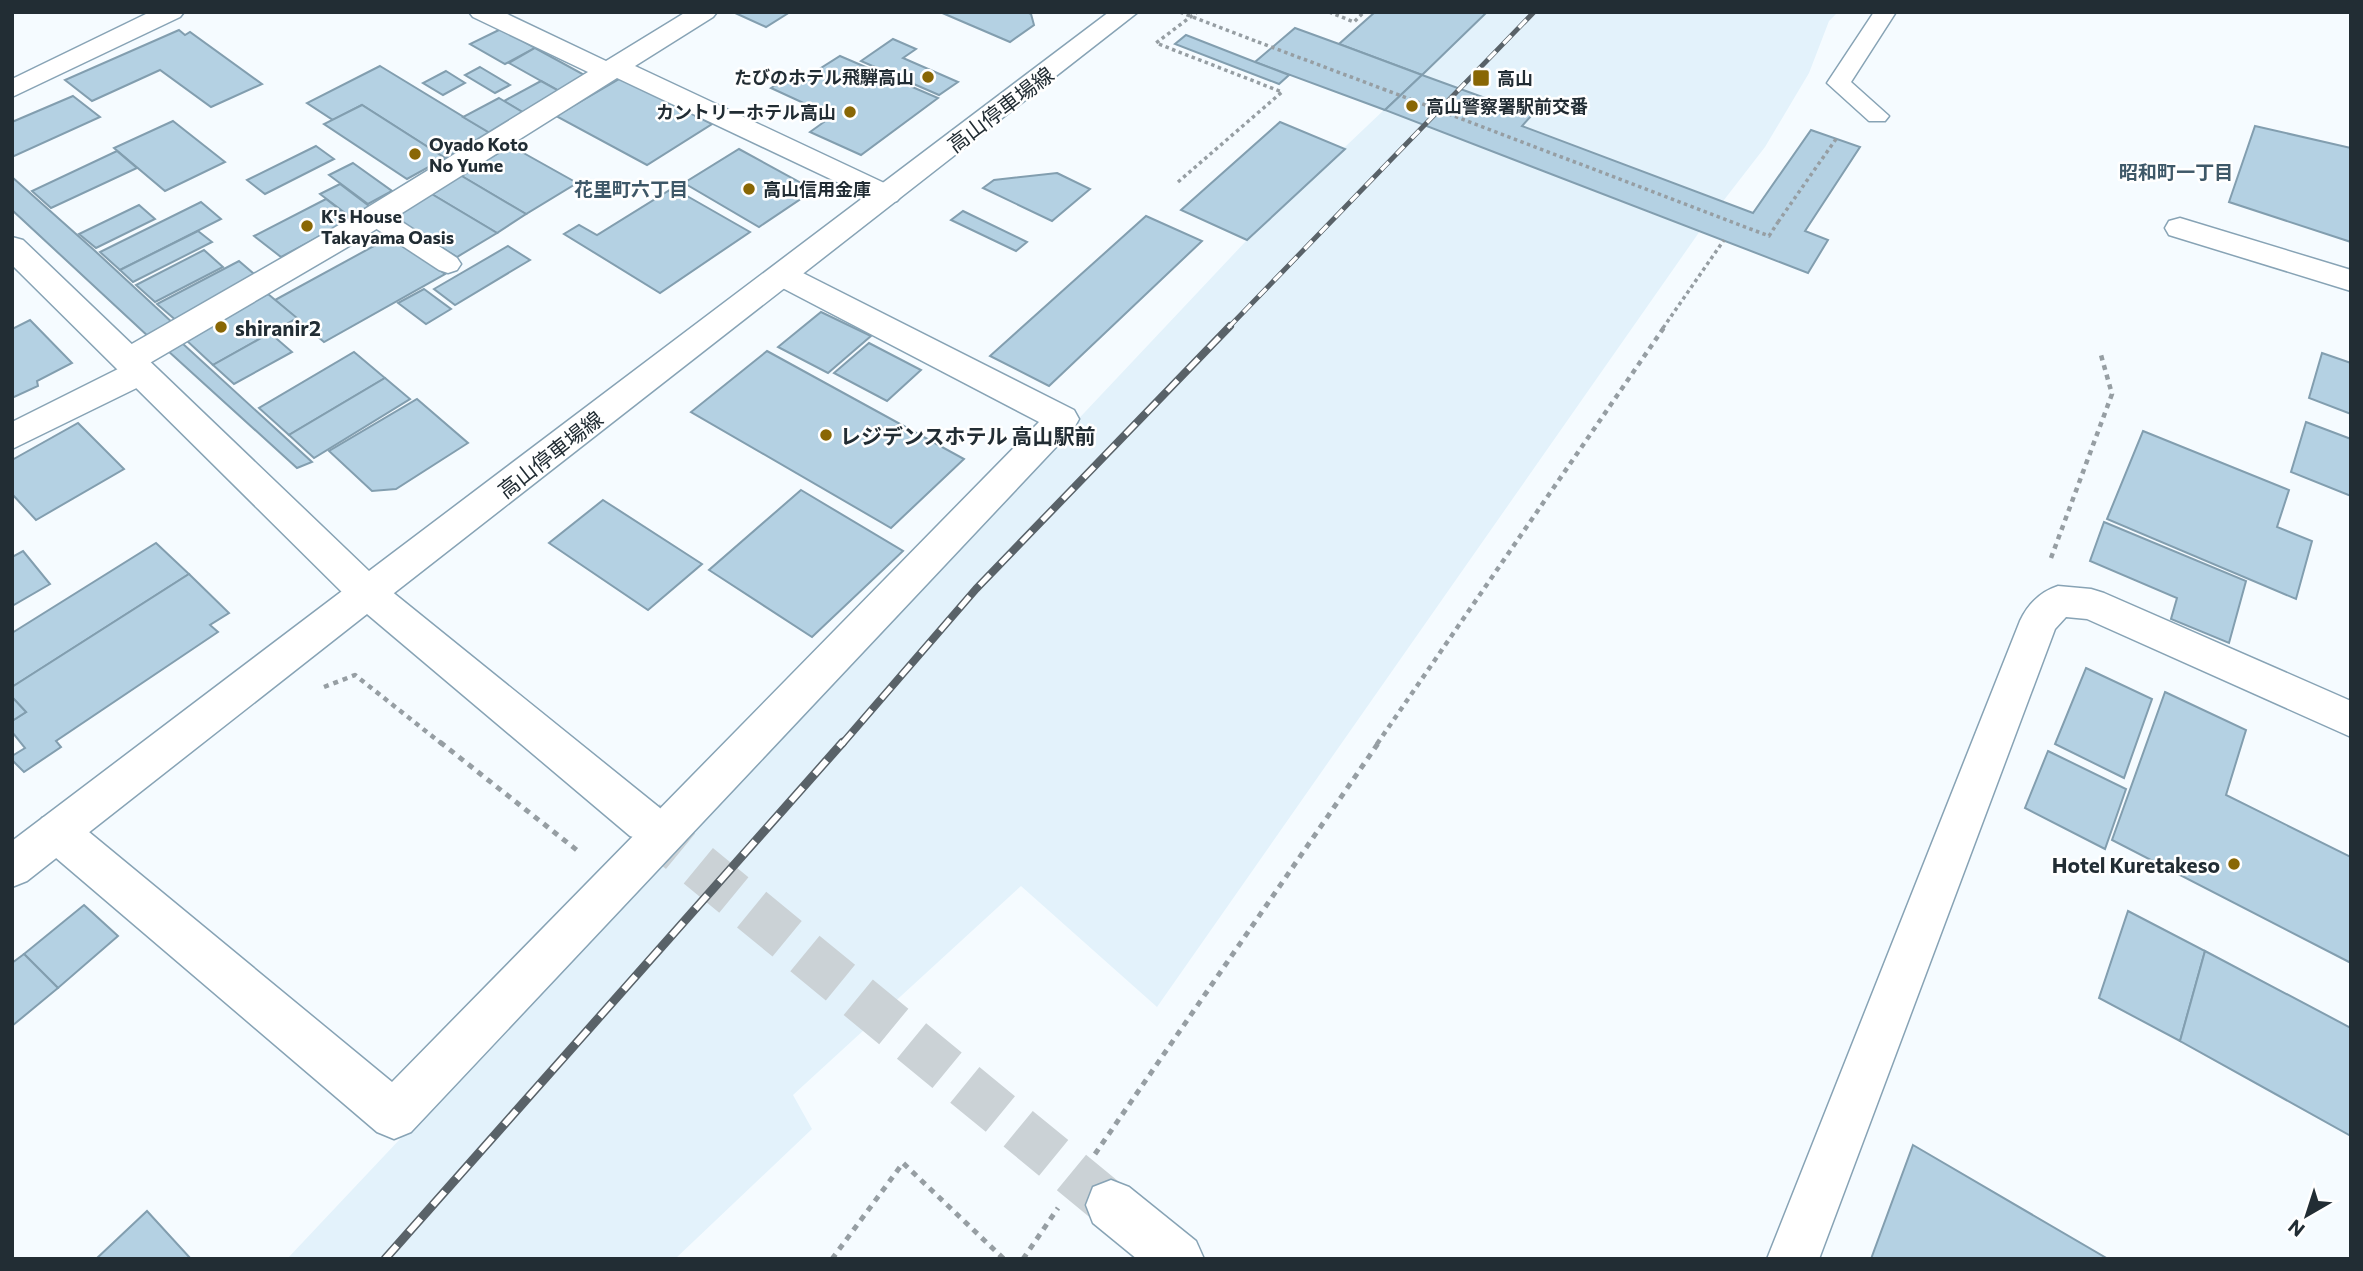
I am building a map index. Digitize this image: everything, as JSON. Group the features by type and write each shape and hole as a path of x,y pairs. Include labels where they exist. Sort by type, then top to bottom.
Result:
{"street":[{"path":"12,89 171,12"},
{"path":"482,12 887,195"},
{"path":"12,437 133,367 704,12"},
{"name":"高山停車場線","path":"12,867 1125,12"},
{"path":"2180,228 2351,281"},
{"path":"12,247 367,593 645,822"},
{"path":"57,832 394,1115 1062,419 782,275"},
{"path":"1793,1259 2039,621 2058,601 2091,604 2351,720"},
{"path":"1111,1205 1178,1259"}],"lane":[{"path":"1877,116 1839,83 1885,12"},
{"path":"375,216 448,264"}],"path":[{"path":"1181,12 1769,236 1836,139"},
{"path":"1178,182 1282,92 1156,43 1197,12"},
{"path":"1329,12 1354,22 1364,12"},
{"path":"1094,1156 1724,240"},
{"path":"2058,601 2046,569 2112,394 2101,355"},
{"path":"319,689 355,676 584,856"},
{"path":"832,1259 903,1163 1004,1259"},
{"path":"1023,1259 1062,1202"}],"shaded area":[{"path":"1487,12 1838,12 1829,21 1809,73 1765,147 1700,231 1157,1007 1021,886 793,1095 812,1129 675,1259 287,1259 1247,240"}],"building":[{"path":"733,12 790,12 766,27"},
{"path":"940,12 1027,12 1031,14 1034,25 1010,42"},
{"path":"1375,12 1487,12 1422,75 1339,44"},
{"path":"1295,28 1422,75 1385,110 1255,62"},
{"path":"501,29 535,48 505,64 470,44"},
{"path":"179,30 185,35 190,32 262,84 211,107 160,70 92,101 65,80"},
{"path":"1186,35 1289,75 1279,84 1175,44"},
{"path":"893,39 916,49 903,58 958,82 939,95 861,61"},
{"path":"535,48 588,77 561,92 509,63"},
{"path":"840,56 938,98 861,155 810,132 824,122 814,117 821,111 771,88 790,76 805,78"},
{"path":"380,66 490,133 445,158 362,105 333,120 307,103"},
{"path":"480,67 510,85 495,93 465,75"},
{"path":"446,71 465,83 443,95 423,83"},
{"path":"1422,75 1532,115 1522,126 1753,213 1811,130 1860,147 1805,231 1828,240 1808,273 1385,110"},
{"path":"621,78 712,124 647,165 556,116"},
{"path":"541,81 561,92 524,113 504,101"},
{"path":"73,96 100,117 12,157 12,122"},
{"path":"499,98 524,113 490,133 463,117"},
{"path":"362,105 445,158 407,179 324,124"},
{"path":"173,121 225,162 165,191 114,148"},
{"path":"1280,122 1345,149 1247,240 1181,210"},
{"path":"2255,126 2351,148 2351,242 2229,202"},
{"path":"316,146 334,159 265,194 247,180"},
{"path":"511,146 577,183 526,214 460,175"},
{"path":"739,149 814,190 759,227 684,183"},
{"path":"117,151 137,168 51,208 32,191"},
{"path":"353,163 392,191 368,204 329,175"},
{"path":"1057,173 1090,189 1052,221 983,188 994,180"},
{"path":"460,175 526,214 497,233 430,193"},
{"path":"12,177 175,325 150,338 12,210"},
{"path":"340,184 373,209 353,219 320,194"},
{"path":"673,188 750,232 660,293 564,234 579,225 597,235"},
{"path":"430,193 497,233 457,257 390,216"},
{"path":"326,199 352,219 281,257 254,236"},
{"path":"201,202 221,219 120,270 100,252"},
{"path":"139,205 155,219 96,248 79,234"},
{"path":"963,211 1027,242 1016,251 951,220"},
{"path":"1146,216 1202,241 1049,386 990,356"},
{"path":"198,231 212,242 133,282 120,270"},
{"path":"394,235 445,274 324,342 275,300"},
{"path":"508,246 530,260 455,305 434,289"},
{"path":"204,250 223,267 155,302 136,285"},
{"path":"239,261 260,279 178,322 157,304"},
{"path":"424,289 451,309 426,324 398,303"},
{"path":"268,294 297,318 213,365 185,339"},
{"path":"821,312 871,336 828,373 778,347"},
{"path":"30,320 72,363 37,381 38,386 12,398 12,329"},
{"path":"270,333 292,352 234,384 213,365"},
{"path":"182,343 312,462 297,468 167,350"},
{"path":"869,343 921,370 887,401 834,373"},
{"name":"レジデンスホテル 高山駅前","path":"767,351 964,459 891,528 691,412"},
{"path":"354,352 385,378 289,435 259,408"},
{"path":"2322,353 2351,363 2351,414 2309,398"},
{"path":"385,378 410,399 314,458 289,435"},
{"path":"417,399 468,443 396,489 372,491 329,451"},
{"path":"2306,422 2351,439 2351,496 2291,472"},
{"path":"78,423 124,469 36,520 12,494 12,460"},
{"path":"2143,431 2289,490 2277,527 2312,541 2296,599 2107,519"},
{"path":"801,490 903,551 812,637 709,570"},
{"path":"603,500 702,564 648,610 549,543"},
{"path":"2104,522 2246,581 2229,643 2171,619 2177,598 2090,561"},
{"path":"156,543 189,574 12,687 12,633"},
{"path":"23,551 50,584 12,606 12,557"},
{"path":"189,574 229,613 210,625 218,632 56,741 61,747 24,772 12,760 12,756 25,748 12,732 12,721 26,712 12,697 12,687"},
{"path":"2086,668 2152,699 2124,778 2055,744"},
{"path":"2165,692 2246,730 2226,795 2351,857 2351,963 2112,840"},
{"path":"12,697 26,712 12,721"},
{"path":"2048,751 2126,789 2105,849 2025,808"},
{"path":"84,905 118,936 58,988 24,954"},
{"path":"2128,911 2205,951 2180,1041 2099,998"},
{"path":"2205,951 2351,1028 2351,1136 2180,1041"},
{"path":"24,954 58,988 12,1026 12,963"},
{"path":"1913,1145 2108,1259 1871,1259"},
{"path":"147,1211 191,1259 96,1259"}],"tunnel":[{"path":"645,822 1111,1205"}],"railway":[{"path":"1228,328 1534,12"},
{"path":"842,744 976,589 1230,326"},
{"path":"385,1259 843,742"}],"place":[{"name":"たびのホテル飛騨高山","path":"928,77"},
{"name":"高山","path":"1481,78"},
{"name":"高山警察署駅前交番","path":"1412,106"},
{"name":"カントリーホテル高山","path":"850,112"},
{"name":"Oyado Koto No Yume","path":"415,154"},
{"name":"高山信用金庫","path":"749,189"},
{"name":"K's House Takayama Oasis","path":"307,226"},
{"name":"shiranir2","path":"221,327"},
{"name":"レジデンスホテル 高山駅前","path":"826,435"},
{"name":"Hotel Kuretakeso","path":"2234,864"}],"district":[{"name":"昭和町一丁目","path":"2176,171"},
{"name":"花里町六丁目","path":"631,188"}]}
